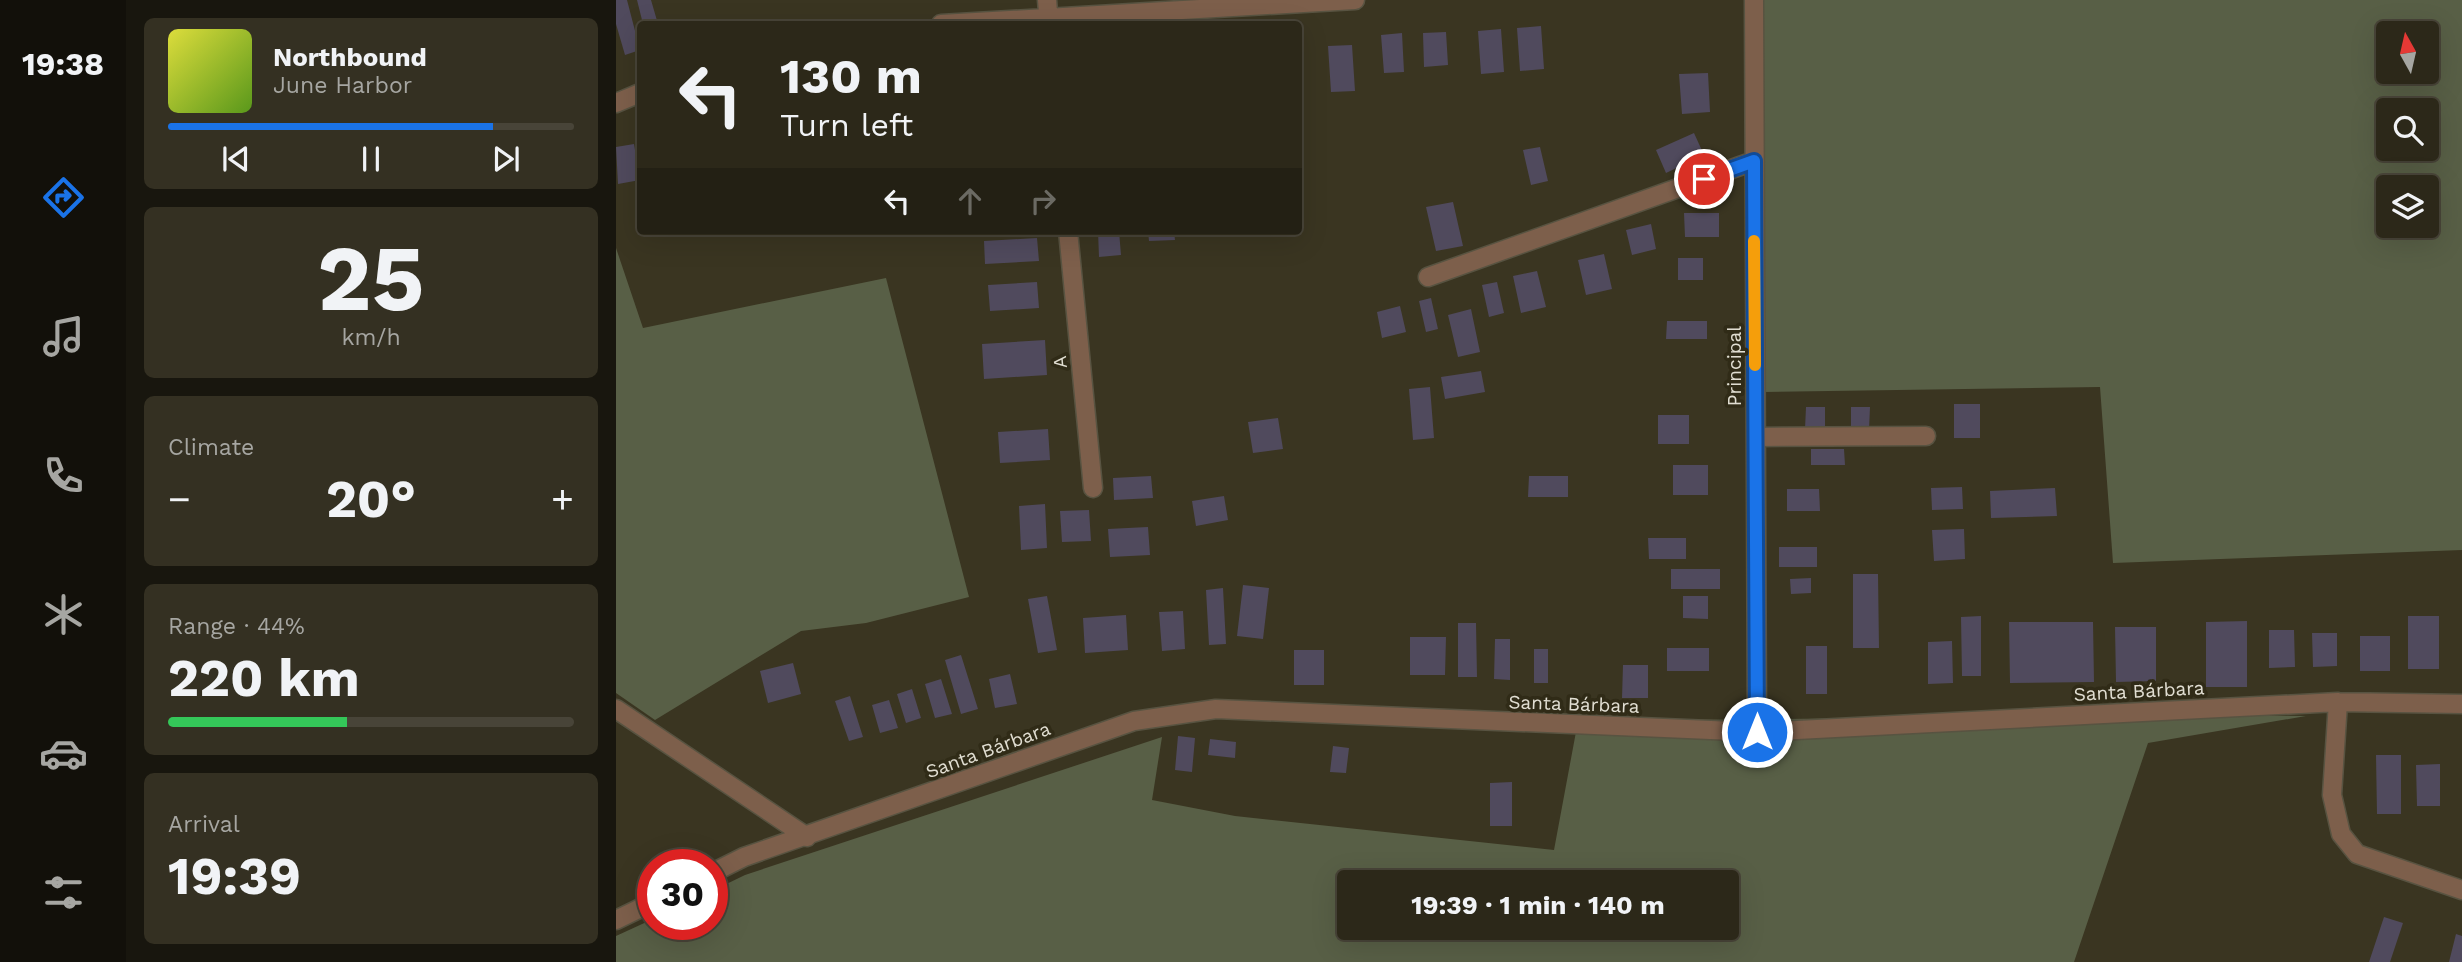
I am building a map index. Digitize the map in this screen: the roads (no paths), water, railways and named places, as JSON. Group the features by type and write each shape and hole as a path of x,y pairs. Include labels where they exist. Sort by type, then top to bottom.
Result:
{"street":[{"path":"973,21 1048,14 1355,0"},
{"name":"Principal","path":"1754,0 1757,732"},
{"path":"616,103 637,94"},
{"path":"1428,278 1754,161"},
{"name":"A","path":"1068,235 1093,488"},
{"path":"1756,437 1926,436"},
{"path":"2337,702 2332,795 2341,834 2357,854 2462,890"},
{"name":"Santa Bárbara","path":"728,866 1134,721 1216,709 1757,732 2337,702 2462,704"},
{"path":"616,709 807,837"},
{"path":"616,920 637,910"}]}
